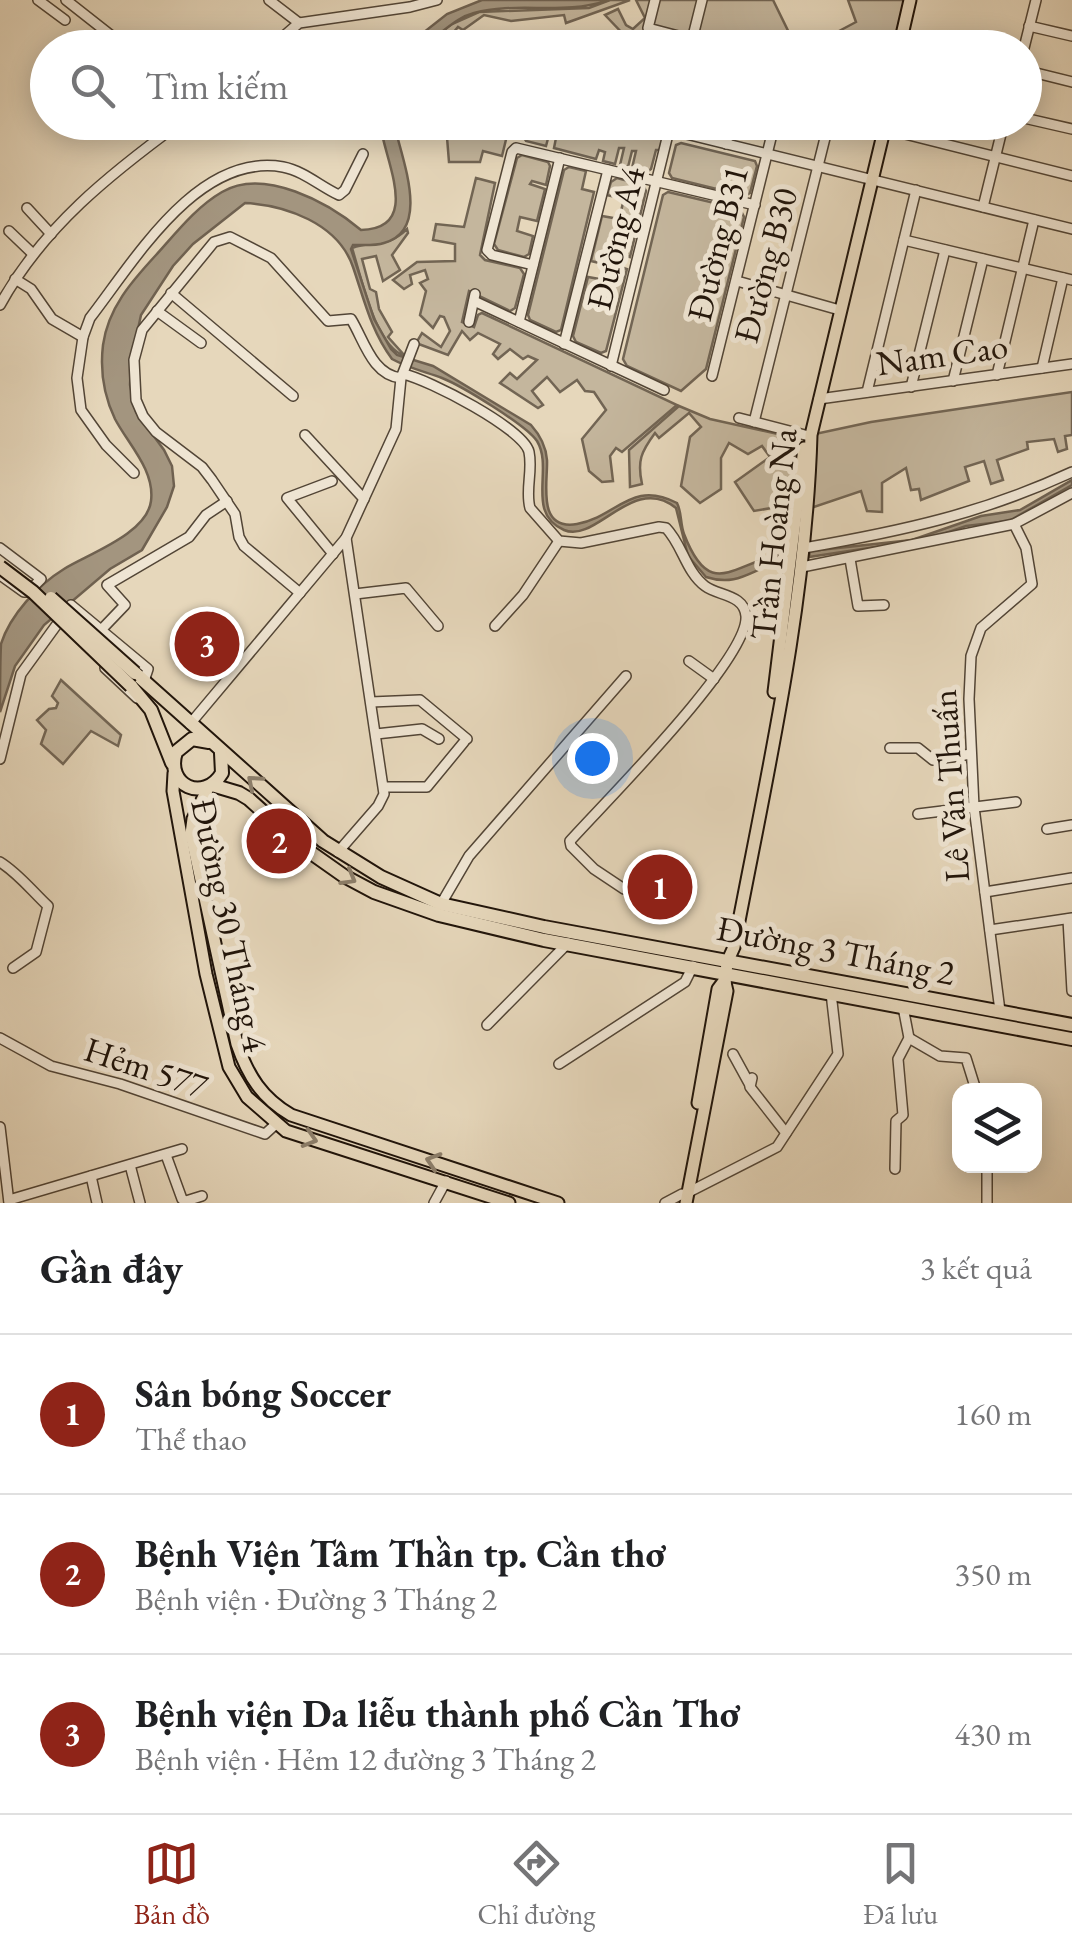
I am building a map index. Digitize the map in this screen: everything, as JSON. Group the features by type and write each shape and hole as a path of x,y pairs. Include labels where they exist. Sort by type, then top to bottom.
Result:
{"highway":[{"path":"0,564 136,680 141,698 160,728 173,769 188,788 210,787 222,773 216,748 198,739 185,742 176,752 173,769"},
{"name":"Đường 3 Tháng 2","path":"136,680 338,852 381,878 441,904 830,992 1072,1038"},
{"name":"Đường 3 Tháng 2","path":"210,787 239,793 344,876 438,916 693,966 726,967 1072,1025"}],"main road":[{"path":"907,30 913,0"},
{"name":"Trần Hoàng Na","path":"684,1198 718,989 726,967 796,567 811,435 880,140"},
{"name":"Trần Hoàng Na","path":"798,549 805,435 871,180"},
{"name":"Đường 30 Tháng 4","path":"173,769 173,791 213,973 245,1067 271,1103 291,1115 558,1203"},
{"name":"Đường 30 Tháng 4","path":"210,787 193,819 191,834 229,1067 247,1097 286,1131 509,1203"}],"street":[{"path":"38,0 65,20"},
{"path":"66,0 104,30"},
{"path":"269,0 299,23"},
{"path":"287,30 299,23 437,0"},
{"path":"653,30 648,28 655,0"},
{"path":"694,30 702,0"},
{"path":"1028,30 1036,0"},
{"path":"1029,26 1072,36"},
{"path":"1042,74 1072,82"},
{"path":"1042,122 1072,129"},
{"path":"0,305 14,278 87,195 158,140"},
{"name":"Đường A4","path":"612,366 668,140"},
{"path":"714,140 1072,229"},
{"path":"726,144 727,140"},
{"name":"Đường B31","path":"712,376 770,140"},
{"name":"Đường B30","path":"754,422 825,140"},
{"path":"935,140 1072,176"},
{"path":"983,207 1000,140"},
{"path":"533,266 492,255 487,250 514,149 754,205"},
{"path":"134,473 106,445 81,410 77,378 90,318 167,220 213,180 241,169 279,166 339,194 364,154"},
{"path":"519,322 560,158"},
{"path":"564,344 608,170"},
{"path":"866,392 916,190"},
{"path":"27,208 50,234"},
{"path":"997,375 1034,220"},
{"path":"9,231 33,254"},
{"path":"300,593 241,542 238,521 202,467 156,432 136,400 134,360 142,330 214,242 222,238 240,239 271,258 328,321 351,319 384,372 446,390 518,434 530,453 530,508 559,541 581,543 659,526 666,528 696,578 708,589 738,602 746,617 744,629 714,679 570,841 594,868 624,889"},
{"path":"904,240 1068,279 1042,368"},
{"path":"911,387 944,250"},
{"path":"952,381 982,259"},
{"path":"14,278 30,289 52,318 83,337"},
{"path":"737,280 836,309"},
{"path":"171,292 293,396"},
{"path":"469,322 474,298 664,390"},
{"path":"157,311 201,343"},
{"path":"190,724 346,538 396,430 402,375 413,348"},
{"name":"Nam Cao","path":"818,399 1072,364"},
{"path":"739,418 805,435"},
{"path":"305,435 364,498"},
{"path":"798,549 947,520 1014,498 1072,472"},
{"path":"332,481 286,498 333,554"},
{"path":"796,567 1014,524 1072,493"},
{"path":"102,629 125,605 107,586 189,536 206,515 227,501"},
{"name":"Lê Văn Thuấn","path":"1000,1011 974,807 971,656 980,628 1032,584 1026,548 1014,524"},
{"path":"338,852 384,794 346,538"},
{"path":"495,626 523,595 559,541"},
{"path":"0,548 41,579 28,592 0,575"},
{"path":"850,559 858,606 884,605"},
{"path":"354,594 406,588 438,626"},
{"path":"0,759 21,674 57,620 74,604 148,669 136,680"},
{"path":"57,620 132,696 141,698"},
{"path":"689,660 714,679"},
{"path":"441,904 469,856 626,676"},
{"path":"371,702 420,700 465,741 429,786 384,787"},
{"path":"376,734 422,728 439,740"},
{"path":"890,748 918,748 933,760 971,754"},
{"path":"918,814 1016,802"},
{"path":"1047,829 1072,825"},
{"path":"0,862 48,906 36,952 12,968"},
{"path":"985,892 1072,878"},
{"path":"990,930 1070,918 1072,990"},
{"path":"487,1025 568,944"},
{"path":"559,1064 685,982 693,966"},
{"path":"664,1203 684,1198 776,1147 838,1054 830,992"},
{"path":"895,1168 896,1121 903,1115 898,1059 908,1038 904,1007"},
{"name":"Hẻm 577","path":"0,1038 51,1066 120,1084 264,1134 276,1124"},
{"path":"908,1038 940,1056 966,1058 974,1083"},
{"path":"733,1054 786,1133"},
{"path":"0,1126 9,1202 182,1150"},
{"path":"166,1155 182,1199 202,1196"},
{"path":"130,1165 140,1203"},
{"path":"987,1203 989,1173"},
{"path":"90,1176 98,1203"},
{"path":"434,1203 446,1181"}],"shaded area":[{"path":"482,0 609,0 575,7 491,10 464,17 444,30 427,30 447,14"},
{"path":"610,0 630,0 566,23 564,15 511,21 484,15 463,30 444,30 479,12 589,8"},
{"path":"636,0 652,0 645,30 619,30 605,15 618,9 626,25 633,29 645,18"},
{"path":"658,0 700,0 692,30 651,27"},
{"path":"705,0 773,0 788,30 698,30"},
{"path":"848,0 910,0 901,30 841,30 856,22"},
{"path":"384,140 398,140 410,190 410,208 399,235 384,243 353,245 351,249 374,319 397,355 433,366 531,425 545,450 547,503 555,520 577,524 636,497 661,497 677,503 684,534 704,568 726,573 785,554 784,561 728,580 706,577 688,556 676,508 660,499 630,503 589,528 564,530 546,513 541,452 531,434 464,389 392,359 373,326 346,252 323,228 293,213 245,203 193,244 173,266 141,315 130,385 136,412 172,466 174,486 167,507 142,550 110,569 44,625 15,666 0,712 1,644 18,612 54,576 128,533 147,513 151,501 145,468 115,419 104,383 102,354 106,332 122,296 195,213 222,192 239,185 276,186 332,209 361,230 380,227 391,218 395,205"},
{"path":"447,140 506,140 502,156 483,151 480,162 449,162"},
{"path":"525,140 548,140 546,146"},
{"path":"556,140 664,140 647,172 632,168 636,151 632,151 628,167 620,165 624,148 619,148 615,164 603,161 605,152 599,150 596,159 554,148"},
{"path":"676,145 755,161 750,193 745,196 672,178 669,173"},
{"path":"522,155 550,166 546,185 532,181 530,184 545,189 537,221 520,217 517,231 533,236 529,254 524,257 498,250 494,244 517,158"},
{"path":"569,167 586,171 582,189 594,192 561,330 556,332 530,320 528,315 564,170"},
{"path":"476,178 495,183 480,255 485,260 520,268 524,274 515,308 510,311 469,291 462,322 474,327 482,313 677,405 622,452 616,448 610,456 613,481 602,482 589,471 582,439 606,410 594,392 585,391 577,380 560,392 547,377 532,391 543,405 538,408 500,383 510,373 517,379 537,360 528,356 523,359 510,349 498,359 493,354 500,344 478,333 470,340 462,331 448,355 416,343 422,333 441,347 450,331 444,317 440,316 433,328 420,315 426,291 420,283 428,279 425,270 410,275 412,284 404,289 393,280 417,262 455,261 455,244 433,240 436,224 464,227"},
{"path":"617,178 643,185 646,191 639,220 621,220 638,225 637,229 620,225 619,232 635,236 630,257 613,254 611,264 627,269 606,351 601,353 576,342 573,336 588,277 605,280 608,265 591,261 602,216 619,219 624,199 607,195 611,182"},
{"path":"668,192 740,209 744,217 706,369 681,391 627,366 623,359 663,195"},
{"path":"407,229 392,255 400,270 383,281 376,256 362,259 370,289 376,292 379,309 392,332 388,337 405,356 394,350 377,325 352,248 386,242"},
{"path":"1072,392 1072,435 1065,436 1067,449 1058,452 1054,439 1027,442 1028,449 997,460 1003,480 991,484 984,461 965,467 969,481 921,500 919,489 911,490 906,468 882,483 882,512 867,511 861,491 811,508 815,434"},
{"path":"679,406 710,419 796,438 789,505 754,511 735,482 770,457 762,446 748,454 729,443 721,458 721,489 700,503 681,486 690,437 701,427 689,413 659,438 655,433 641,457 642,484 630,487 629,450"},
{"path":"1072,480 1072,485 1009,521 966,526 929,539 809,557 810,551 912,540 981,516 1020,510"},
{"path":"61,680 121,735 118,746 91,731 63,764 41,744 46,730 37,720 56,708 58,703 52,696"}],"place":[{"name":"Bệnh viện Da liễu thành phố Cần Thơ","path":"207,644"},
{"name":"Bệnh Viện Tâm Thần tp. Cần thơ","path":"279,841"},
{"name":"Sân bóng Soccer","path":"660,887"}]}
